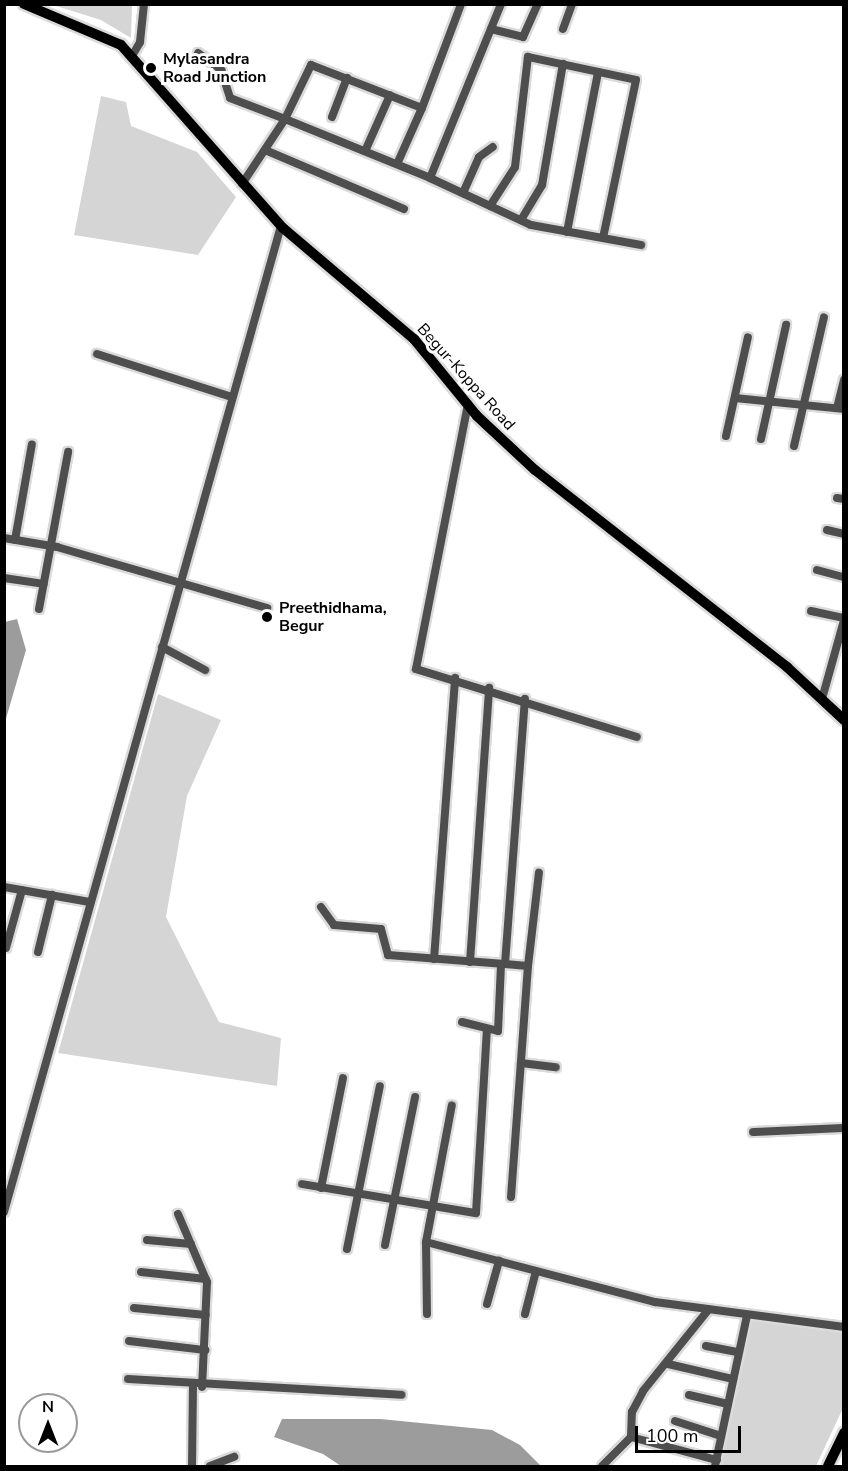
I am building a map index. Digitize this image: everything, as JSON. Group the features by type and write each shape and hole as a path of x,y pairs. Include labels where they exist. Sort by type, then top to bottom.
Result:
{"main road":[{"name":"Begur-Koppa Road","path":"24,4 91,29 132,56 281,226 414,339 468,404 536,471 822,699 843,720"},
{"path":"828,1467 843,1433"}],"street":[{"path":"132,56 140,42 144,4"},
{"path":"398,162 422,108 461,4"},
{"path":"430,178 501,4"},
{"path":"491,29 523,37 538,4"},
{"path":"563,29 572,4"},
{"path":"198,53 221,70 230,98 398,162 521,220 567,232 640,245"},
{"path":"490,206 515,167 528,57 636,80 603,238"},
{"path":"521,220 542,185 562,64"},
{"path":"242,184 285,119 311,65 422,108"},
{"path":"567,232 598,72"},
{"path":"332,117 347,78"},
{"path":"366,149 390,95"},
{"path":"463,193 479,157 493,147"},
{"path":"265,150 404,209"},
{"path":"4,1212 281,226"},
{"path":"794,446 824,317"},
{"path":"761,439 786,325"},
{"path":"726,436 748,337"},
{"path":"97,354 232,397"},
{"path":"735,398 840,409 843,380"},
{"path":"468,404 415,664 418,671 455,678 489,688 637,737"},
{"path":"15,540 32,444"},
{"path":"39,609 68,452"},
{"path":"827,530 843,534"},
{"path":"4,538 50,546 267,608"},
{"path":"817,570 843,577"},
{"path":"4,578 44,584"},
{"path":"811,611 843,619 822,699"},
{"path":"162,647 206,670"},
{"path":"434,959 455,678"},
{"path":"470,962 489,688"},
{"path":"462,1022 498,1031 525,699"},
{"path":"511,1197 528,966 539,873"},
{"path":"4,887 90,902"},
{"path":"6,948 21,890"},
{"path":"38,952 52,895"},
{"path":"321,907 330,924 381,929 382,950 388,955 528,966"},
{"path":"302,1184 432,1208 476,1213 487,1030"},
{"path":"521,1063 556,1067"},
{"path":"321,1188 343,1078"},
{"path":"347,1249 380,1086"},
{"path":"385,1245 415,1097"},
{"path":"427,1314 426,1242 452,1105"},
{"path":"753,1132 843,1128"},
{"path":"178,1214 206,1279 206,1350 198,1387 192,1467"},
{"path":"147,1240 191,1244"},
{"path":"426,1242 655,1302 843,1327"},
{"path":"487,1304 499,1261"},
{"path":"525,1314 536,1271"},
{"path":"141,1272 206,1279"},
{"path":"134,1308 206,1315"},
{"path":"602,1467 631,1437 632,1412 643,1391 709,1309"},
{"path":"631,1437 716,1463 747,1315"},
{"path":"129,1341 206,1350"},
{"path":"706,1346 738,1352"},
{"path":"668,1364 733,1379"},
{"path":"128,1379 198,1387 402,1395"},
{"path":"689,1395 728,1404"},
{"path":"675,1421 721,1436"},
{"path":"210,1467 234,1457"}],"shaded area":[{"path":"53,5 132,5 131,38 101,20"},
{"path":"101,96 126,102 131,126 197,152 236,197 198,255 74,235"},
{"path":"17,619 26,650 5,722 5,622"},
{"path":"158,694 221,720 187,796 166,917 219,1022 281,1038 277,1086 58,1053"},
{"path":"757,1318 843,1332 843,1408 816,1466 720,1466 748,1322"},
{"path":"282,1419 380,1419 492,1430 520,1445 541,1466 341,1466 323,1454 274,1437"}],"place":[{"name":"Mylasandra Road Junction","path":"151,68"},
{"name":"Preethidhama, Begur","path":"267,617"}]}
